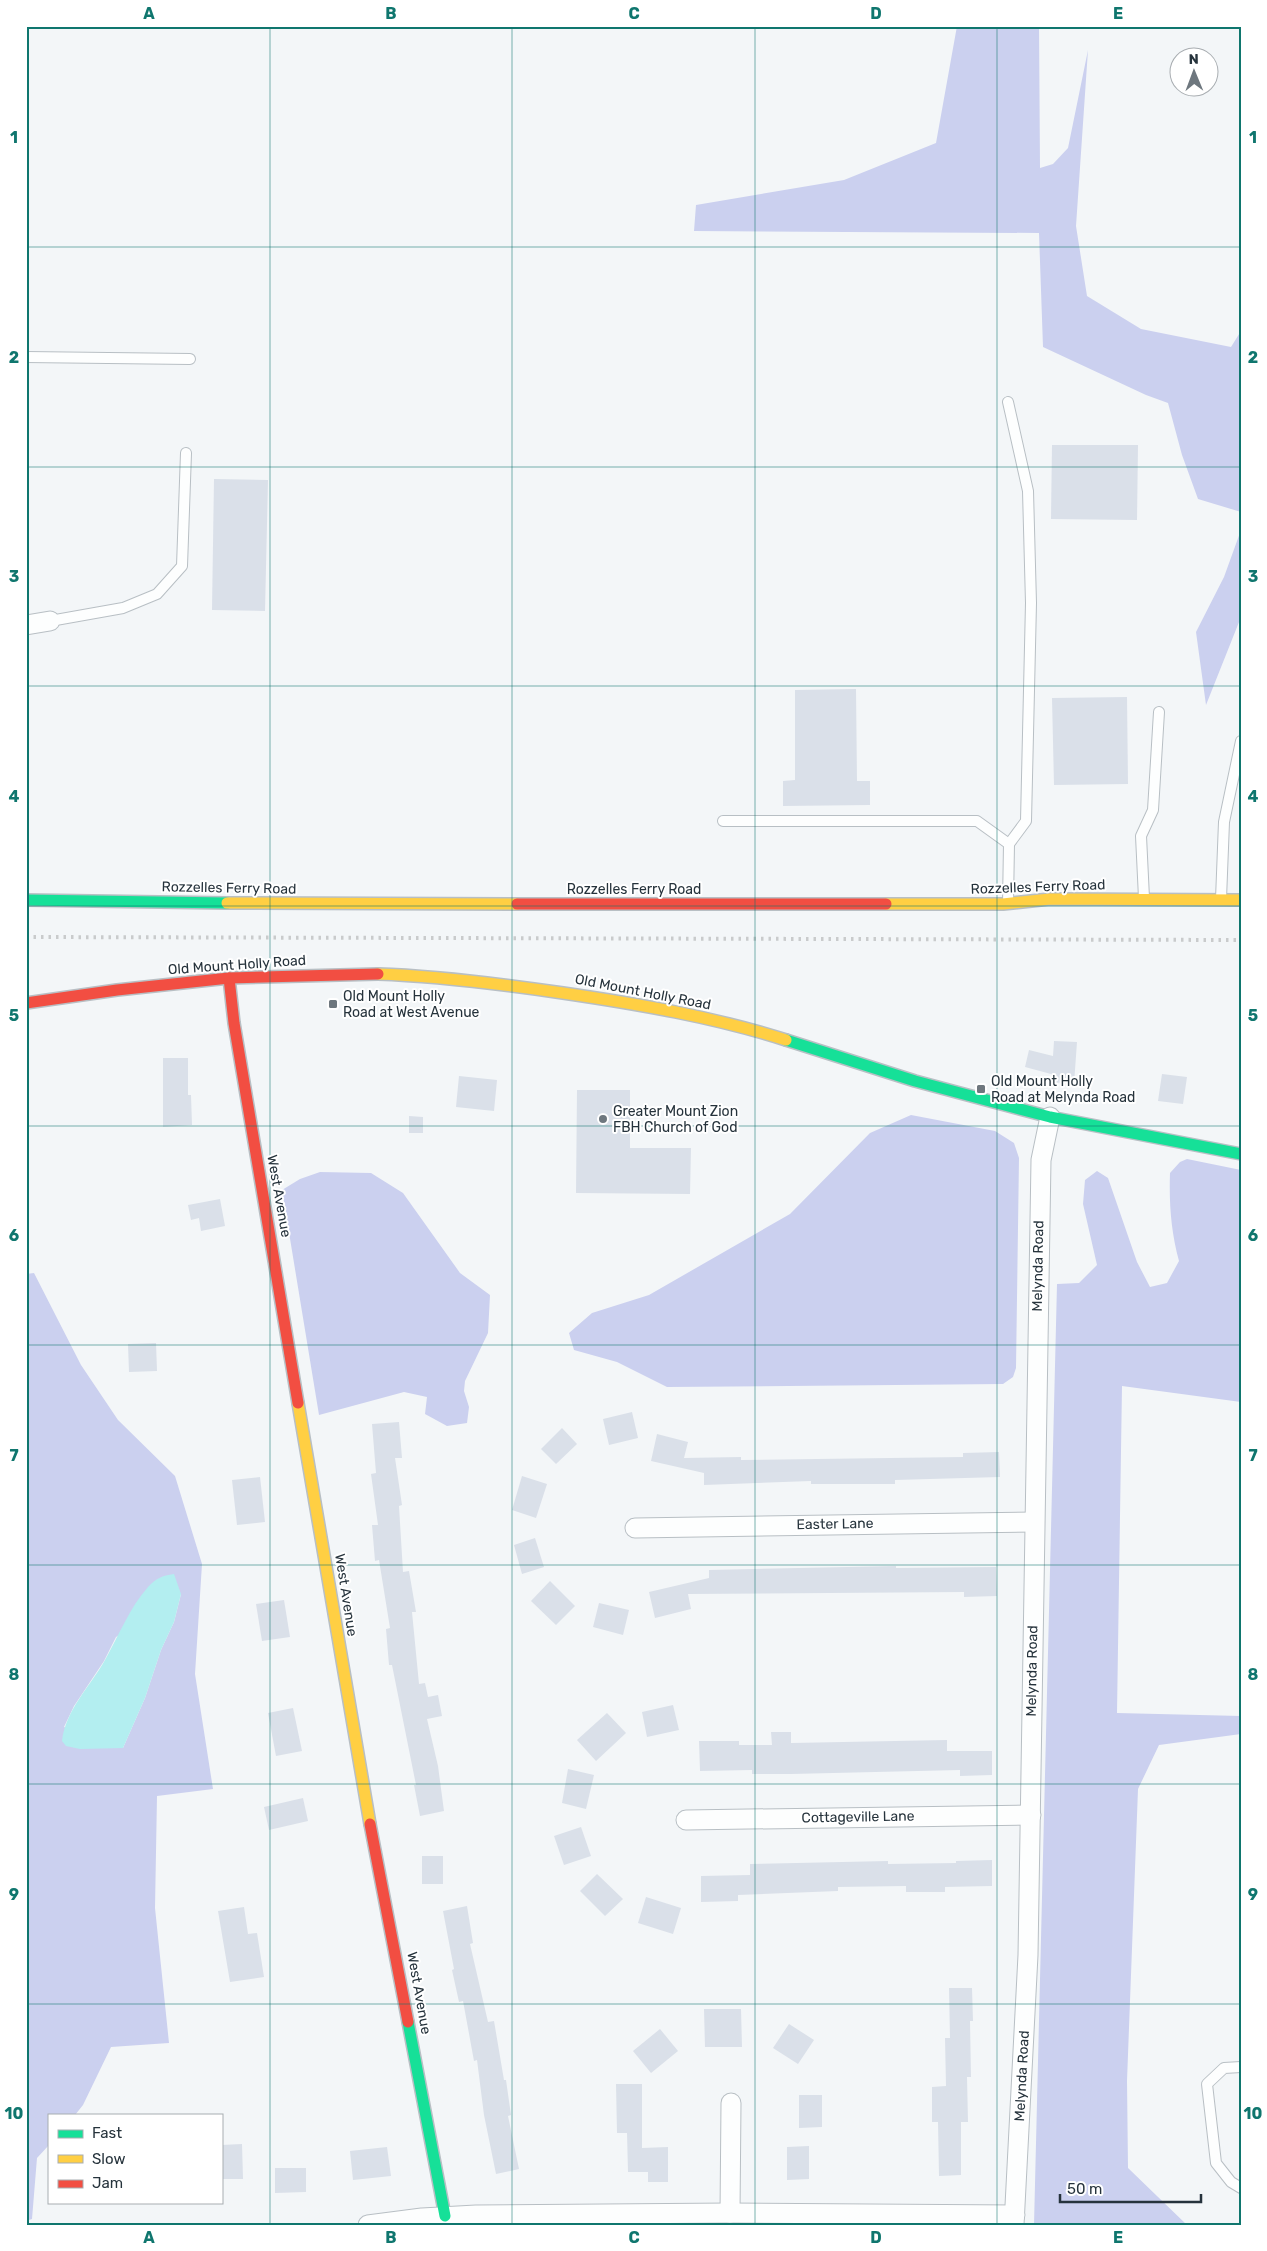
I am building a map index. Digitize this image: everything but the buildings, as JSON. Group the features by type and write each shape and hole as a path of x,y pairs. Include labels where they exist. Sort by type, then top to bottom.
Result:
{"street":[{"path":"26,625 50,620"},
{"name":"Rozzelles Ferry Road","path":"26,900 300,904 1008,904 1050,899 1241,900"},
{"name":"Old Mount Holly Road","path":"26,1003 117,990 229,978 372,974 432,976 606,999 695,1016 752,1029 915,1081 1050,1118 1241,1154"},
{"name":"West Avenue","path":"229,978 234,1023 335,1625 380,1878 445,2216"},
{"name":"Melynda Road","path":"1015,2220 1028,1955 1041,1160 1050,1118"},
{"name":"Easter Lane","path":"635,1528 1034,1522"},
{"name":"Cottageville Lane","path":"686,1820 1031,1815"},
{"path":"730,2213 731,2103"},
{"path":"368,2225 445,2216 730,2213 1015,2220"}],"lane":[{"path":"26,357 190,359"},
{"path":"1008,402 1028,491 1031,603 1026,821 1009,844 1008,904"},
{"path":"50,620 123,608 157,594 182,566 186,453"},
{"path":"1144,900 1141,836 1153,810 1159,712"},
{"path":"1221,900 1224,822 1241,740"},
{"path":"724,821 977,821 1009,844"},
{"path":"1241,2066 1224,2068 1207,2084 1216,2163 1231,2182 1241,2188"}],"shaded area":[{"path":"957,26 1039,26 1040,168 1053,164 1068,148 1088,50 1076,226 1087,296 1141,329 1231,347 1241,331 1241,512 1198,499 1182,455 1168,403 1146,395 1043,347 1039,233 694,231 696,205 844,180 936,143"},
{"path":"1241,530 1241,617 1206,705 1196,632 1224,577"},
{"path":"911,1115 995,1131 1014,1143 1019,1158 1016,1368 1013,1377 1003,1384 667,1387 617,1362 574,1350 569,1333 592,1313 649,1295 790,1214 870,1133"},
{"path":"1187,1159 1241,1170 1241,1402 1122,1386 1117,1713 1241,1716 1241,1734 1159,1745 1138,1789 1127,2081 1128,2168 1187,2225 1034,2225 1057,1284 1079,1283 1097,1265 1083,1204 1085,1180 1097,1171 1108,1178 1137,1262 1150,1287 1167,1283 1179,1261 1171,1217 1170,1173 1180,1162"},
{"path":"320,1172 371,1173 403,1193 460,1273 490,1295 488,1333 465,1381 464,1391 469,1407 467,1423 447,1426 425,1414 427,1397 404,1392 319,1415 282,1190 300,1179"},
{"path":"34,1273 81,1365 118,1420 175,1476 202,1564 195,1674 213,1789 157,1796 155,1908 169,2043 111,2047 83,2105 76,2114 48,2114 48,2146 37,2158 32,2219 26,2221 26,1274","holes":["181,1594 174,1622 161,1650 145,1698 123,1748 64,1727 74,1706 104,1661 116,1637"]},
{"path":"174,1574 181,1594 174,1622 161,1650 145,1698 123,1748 80,1749 66,1746 62,1741 64,1729 73,1708 99,1670 136,1604 154,1581"}],"railway":[{"path":"26,937 1241,940"}],"traffic: fast":[{"path":"26,900 227,903"},
{"path":"786,1040 915,1081 1050,1117 1241,1154"},
{"path":"408,2022 445,2216"}],"traffic: slow":[{"path":"886,904 1003,904 1050,899 1241,900"},
{"path":"227,903 517,904"},
{"path":"378,974 471,981 619,1002 731,1024 786,1040"},
{"path":"298,1403 370,1824"}],"traffic: jam":[{"path":"517,904 886,904"},
{"path":"26,1003 117,990 229,978 378,974"},
{"path":"229,978 234,1023 298,1403"},
{"path":"370,1824 408,2022"}],"place":[{"name":"Old Mount Holly Road at West Avenue","path":"333,1004"},
{"name":"Old Mount Holly Road at Melynda Road","path":"981,1089"},
{"name":"Greater Mount Zion FBH Church of God","path":"603,1119"}]}
